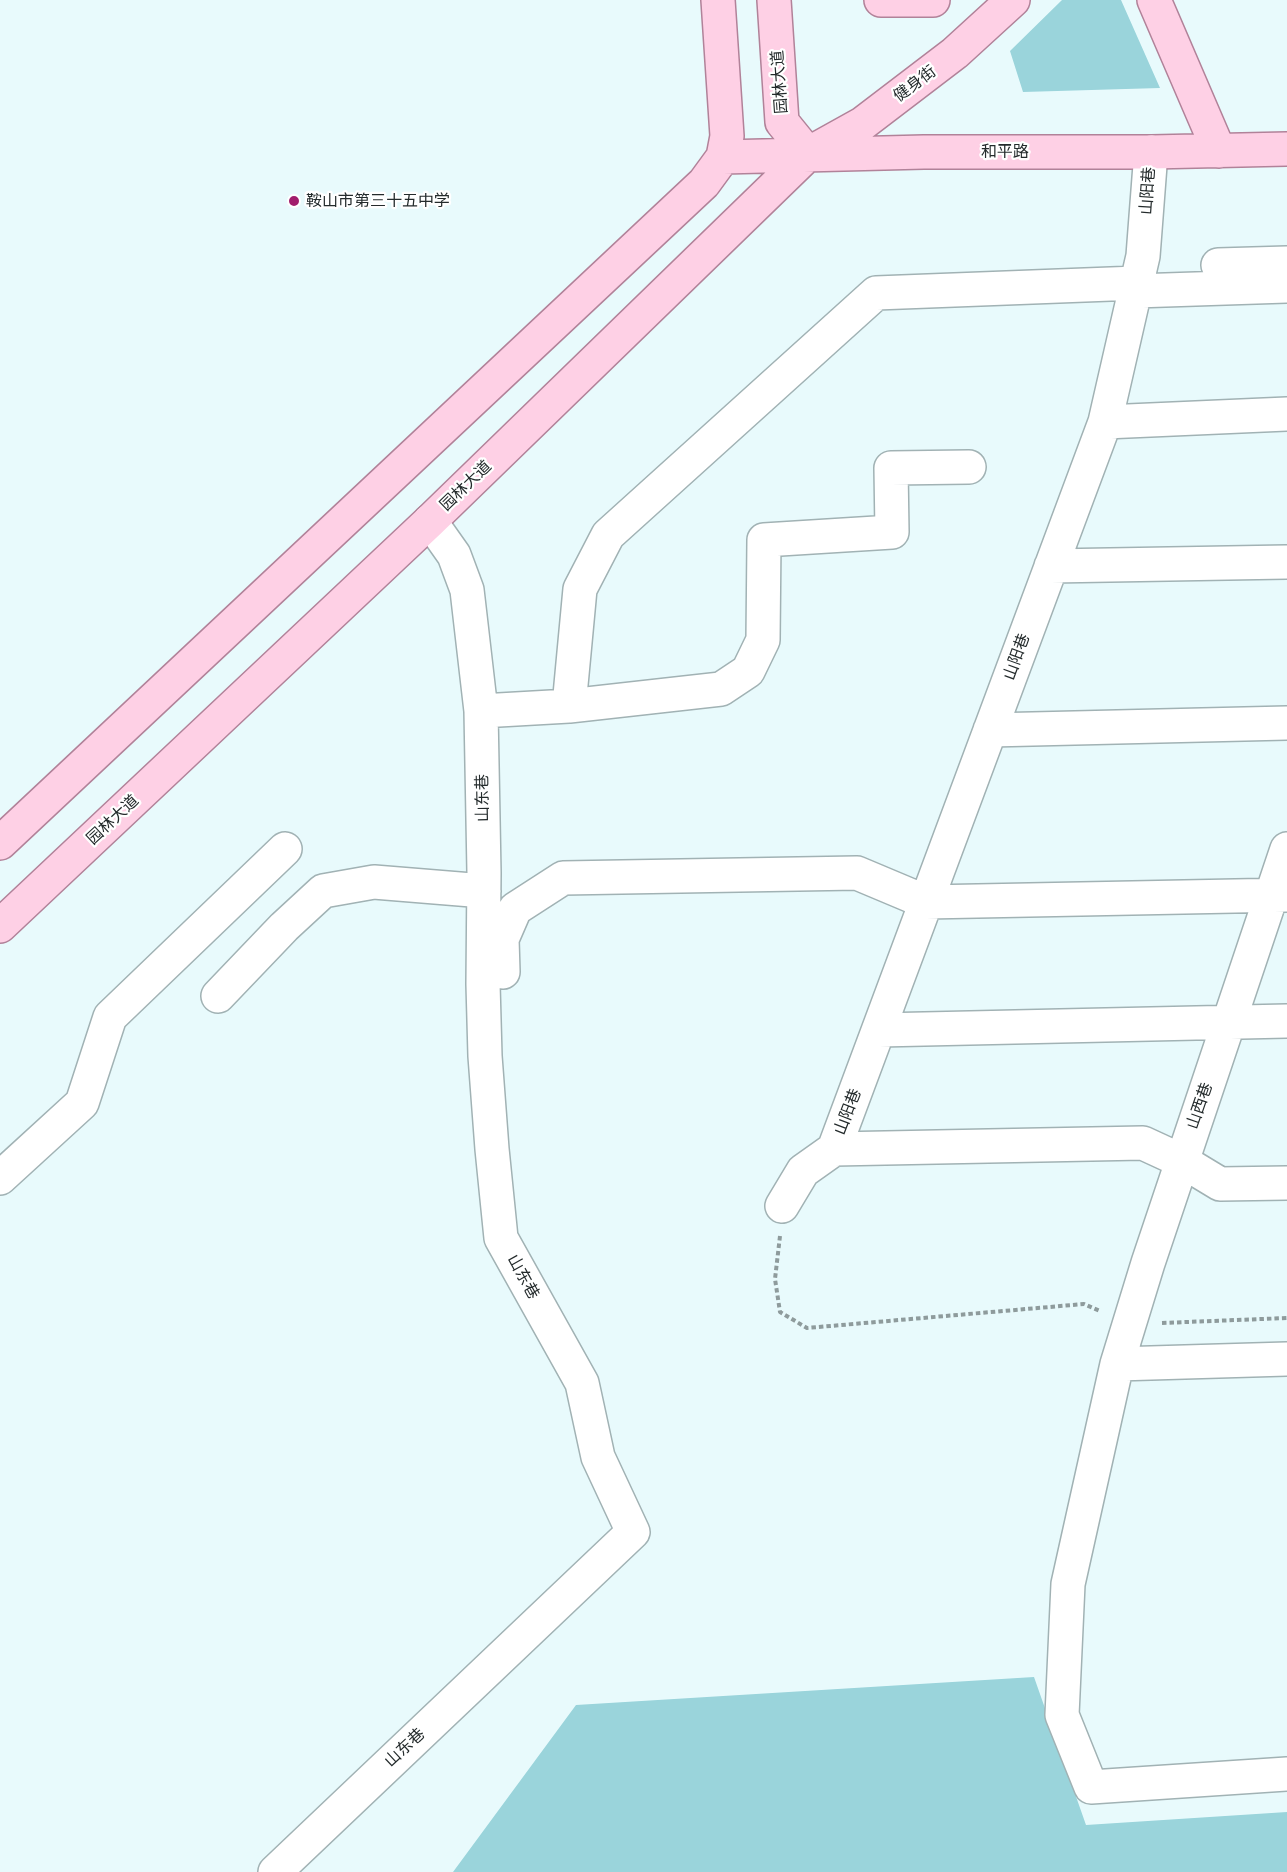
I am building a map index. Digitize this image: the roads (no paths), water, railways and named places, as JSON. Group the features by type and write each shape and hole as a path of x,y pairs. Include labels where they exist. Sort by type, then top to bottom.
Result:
{"main road":[{"path":"0,843 704,183 723,157 727,136 718,0"},
{"name":"园林大道","path":"0,926 430,521 808,154 782,122 774,0"},
{"path":"881,0 933,0"},
{"name":"健身街","path":"808,154 862,124 956,53 1013,0"},
{"path":"1154,0 1219,151"},
{"name":"和平路","path":"723,157 1287,149"}],"street":[{"name":"山阳巷","path":"834,1149 1106,422 1143,256 1151,152"},
{"path":"1218,265 1287,263"},
{"path":"568,706 580,589 608,535 876,293 1287,286"},
{"path":"1106,422 1287,414"},
{"path":"482,711 568,706 721,689 748,670 763,640 764,540 892,532 891,468 969,467"},
{"name":"山东巷","path":"275,1872 633,1532 598,1457 582,1383 501,1238 485,1056 482,711 467,590 454,555 430,521"},
{"path":"1052,566 1287,562"},
{"path":"990,730 1287,723"},
{"path":"0,1179 82,1103 110,1017 285,849"},
{"name":"山西巷","path":"1287,849 1279,895 1229,1022 1117,1364 1068,1584 1062,1715 1091,1787 1287,1774"},
{"path":"503,997 502,939 514,909 563,878 857,873 926,902 1279,895"},
{"path":"218,996 284,927 323,891 374,882 484,891"},
{"path":"879,1030 1287,1021"},
{"path":"782,1206 803,1171 834,1149 1143,1143 1182,1161 1220,1184 1287,1183"},
{"path":"1117,1364 1287,1359"}],"place":[{"name":"鞍山市第三十五中学","path":"294,201"}]}
